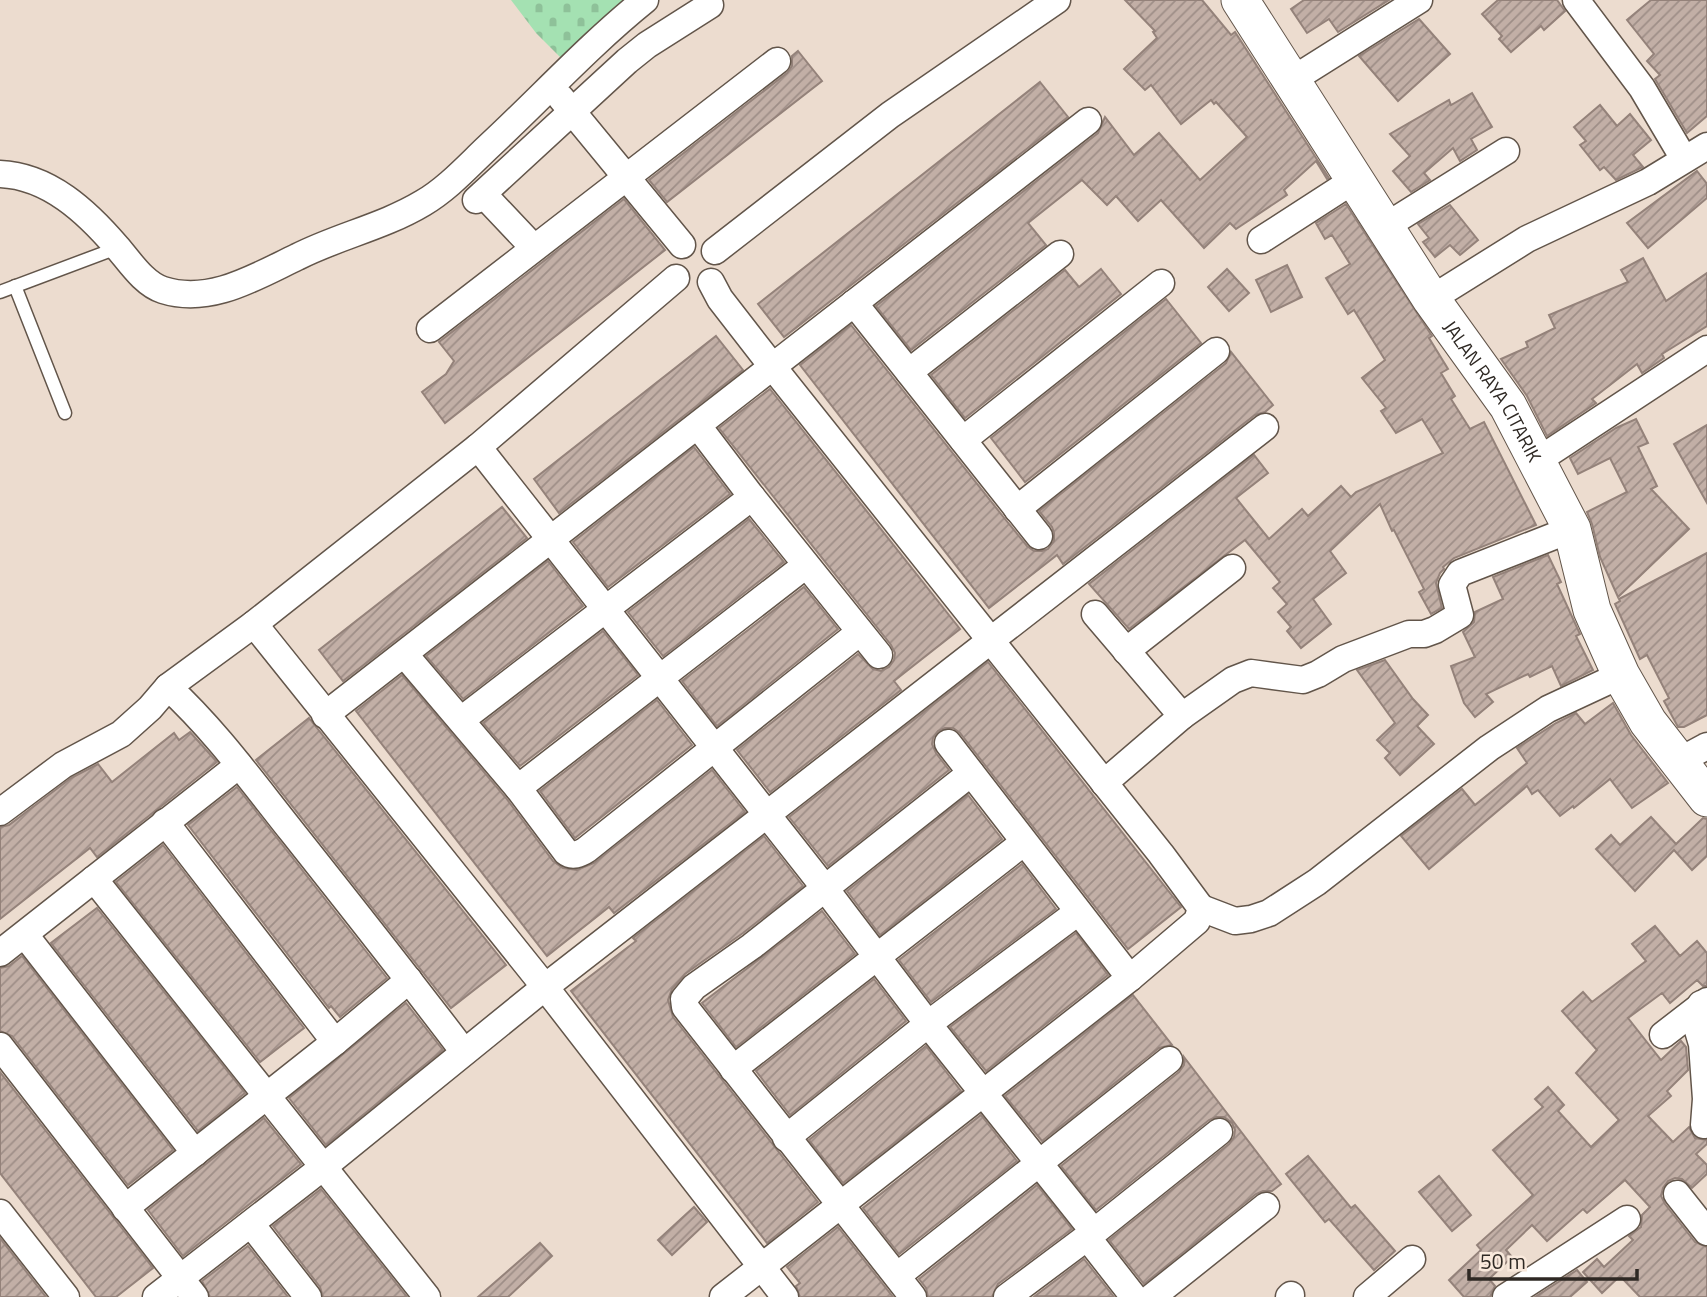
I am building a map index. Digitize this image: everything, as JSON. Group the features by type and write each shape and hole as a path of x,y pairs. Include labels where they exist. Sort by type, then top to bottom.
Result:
{"street":[{"path":"0,174 13,174 57,191 88,216 132,266 158,289 178,295 204,295 262,276 319,247 368,230 424,203 460,174 595,42 645,0"},
{"path":"715,251 890,115 1057,0"},
{"name":"JALAN RAYA CITARIK","path":"1240,0 1431,299 1508,406 1572,529 1592,610 1621,675 1648,722 1693,753 1707,798"},
{"path":"1292,80 1419,0"},
{"path":"1576,0 1642,88 1684,159"},
{"path":"534,248 479,197 647,45 710,5"},
{"path":"430,329 777,61"},
{"path":"550,86 682,245"},
{"path":"325,715 1088,121"},
{"path":"1431,299 1527,239 1648,182 1707,145"},
{"path":"1386,226 1506,151"},
{"path":"1261,240 1354,180"},
{"path":"700,241 715,251 719,261 718,273 711,282 703,287 693,288 676,278 672,261 682,245 700,241"},
{"path":"909,372 1060,254"},
{"path":"0,812 63,765 121,734 150,708 168,687 254,624 478,447 676,278"},
{"path":"711,282 720,299 772,366 992,640 1201,908 1235,922 1269,913 1317,881 1489,748 1548,709 1621,675"},
{"path":"963,440 1161,283"},
{"path":"854,303 1039,536"},
{"path":"1537,461 1707,349"},
{"path":"1017,509 1216,351"},
{"path":"698,426 878,655"},
{"path":"156,1297 188,1288 251,1224 545,987 1265,427"},
{"path":"478,447 983,1094 1041,1163 1134,1297"},
{"path":"461,720 752,497"},
{"path":"1104,783 1182,716 1233,680 1251,673 1304,680 1343,659 1409,634 1424,634 1435,630 1460,615 1452,585 1460,573 1572,529"},
{"path":"518,788 806,565"},
{"path":"1126,652 1232,568"},
{"path":"1095,614 1182,716"},
{"path":"254,624 545,987 785,1297"},
{"path":"405,654 518,788 566,852 580,854 860,632"},
{"path":"168,687 192,709 239,765 464,1052"},
{"path":"948,743 1130,978"},
{"path":"0,953 239,765"},
{"path":"913,1297 685,1007 684,999 688,993 752,946 971,772"},
{"path":"166,821 335,1042"},
{"path":"733,1069 1023,842"},
{"path":"94,879 427,1297"},
{"path":"723,1297 1130,978 1198,920 1201,908"},
{"path":"786,1138 928,1024 1078,912"},
{"path":"25,935 195,1153"},
{"path":"125,1208 409,980"},
{"path":"1663,1035 1704,1002"},
{"path":"1704,1002 1697,1027 1702,1044 1704,1071 1704,1125"},
{"path":"0,1046 188,1288"},
{"path":"897,1276 1169,1060"},
{"path":"1015,1295 1219,1132"},
{"path":"1677,1194 1707,1231"},
{"path":"1152,1297 1266,1206"},
{"path":"0,1213 66,1297"},
{"path":"1506,1297 1627,1219"},
{"path":"251,1224 308,1297"},
{"path":"1367,1297 1412,1259"}],"lane":[{"path":"0,292 118,248"},
{"path":"15,286 65,413"}],"green space":[{"path":"511,0 658,0 564,61 536,33"}],"building":[{"path":"1125,0 1202,0 1231,35 1235,32 1329,178 1327,179 1316,161 1284,190 1287,195 1236,229 1230,223 1204,248 1161,200 1138,221 1116,196 1107,205 1082,180 1028,223 1046,245 911,350 876,306 1098,133 1105,117 1134,155 1159,133 1200,180 1247,137 1216,102 1214,104 1211,100 1181,124 1151,85 1145,90 1124,69 1157,38 1153,32 1155,31"},
{"path":"1304,0 1389,0 1338,32 1329,19 1307,33 1291,9"},
{"path":"1498,0 1557,0 1565,11 1544,30 1541,26 1511,52 1499,39 1502,36 1482,14"},
{"path":"1651,0 1707,0 1707,116 1687,133 1655,79 1660,75 1647,61 1654,54 1627,20"},
{"path":"1419,19 1450,54 1398,101 1359,56"},
{"path":"798,51 822,81 667,202 649,180 787,73 792,66 792,56"},
{"path":"1040,82 1068,117 784,337 758,304"},
{"path":"1472,93 1492,127 1471,139 1477,150 1460,161 1453,148 1424,173 1430,180 1411,192 1393,171 1410,156 1390,134 1449,100 1451,105"},
{"path":"1600,105 1617,126 1630,114 1651,140 1633,155 1643,167 1616,180 1604,167 1600,170 1580,145 1586,141 1574,127"},
{"path":"1697,171 1707,184 1707,198 1648,248 1627,223"},
{"path":"624,199 665,250 445,423 422,392 446,374 454,361 439,342"},
{"path":"1346,204 1432,336 1429,338 1448,369 1441,373 1455,396 1451,399 1470,429 1484,422 1536,525 1454,558 1443,567 1436,583 1442,608 1431,614 1419,592 1424,589 1380,504 1330,551 1346,573 1313,599 1331,624 1301,648 1287,631 1291,627 1278,612 1287,604 1273,588 1280,582 1245,540 1129,629 1089,584 1254,455 1268,473 1236,498 1269,539 1302,509 1308,516 1341,486 1351,497 1356,492 1443,453 1422,419 1396,433 1381,411 1386,408 1362,378 1385,360 1354,310 1348,314 1326,278 1350,264 1332,235 1325,239 1316,223"},
{"path":"1450,205 1478,240 1460,255 1450,245 1435,257 1423,242 1429,238 1418,224"},
{"path":"1643,258 1666,301 1707,273 1707,326 1662,354 1664,358 1642,373 1637,364 1592,399 1596,403 1547,436 1527,396 1501,359 1528,347 1526,342 1555,328 1549,315 1628,282 1621,270"},
{"path":"1287,265 1302,297 1271,312 1256,280"},
{"path":"1101,269 1121,294 965,418 931,375 1065,270 1079,287"},
{"path":"1227,269 1249,293 1229,311 1208,287"},
{"path":"1166,299 1201,343 1025,482 991,438"},
{"path":"851,325 1005,519 1034,551 1048,549 1054,541 1052,527 1039,511 1226,363 1231,352 1273,405 1265,412 1255,415 1063,564 1057,555 989,608 800,365"},
{"path":"716,336 743,370 559,513 534,479"},
{"path":"770,389 960,629 894,681 901,690 770,792 737,750 858,654 873,669 881,671 889,667 895,653 719,428"},
{"path":"1636,419 1648,443 1638,447 1657,486 1651,489 1689,529 1618,597 1600,557 1587,512 1627,492 1610,458 1578,474 1570,458 1616,428"},
{"path":"1707,425 1707,503 1674,444"},
{"path":"694,447 730,494 608,587 573,542"},
{"path":"502,507 527,538 343,681 319,650"},
{"path":"749,519 784,562 663,656 628,612"},
{"path":"1707,553 1707,715 1684,727 1678,727 1664,701 1669,698 1647,655 1640,659 1615,604 1619,599"},
{"path":"1548,555 1561,582 1557,584 1580,634 1576,636 1593,670 1561,686 1552,666 1530,677 1528,674 1486,694 1493,702 1475,717 1464,703 1451,666 1475,657 1463,632 1474,622 1475,612 1503,599 1493,577"},
{"path":"548,561 583,606 463,699 426,656"},
{"path":"804,587 838,629 717,726 682,681"},
{"path":"603,631 638,675 520,766 483,723"},
{"path":"1385,660 1428,715 1417,726 1434,744 1400,775 1385,758 1390,753 1377,740 1395,723 1357,670"},
{"path":"988,662 1181,907 1128,949 960,733 953,728 938,731 932,744 949,770 828,866 789,817"},
{"path":"402,675 506,798 553,861 563,868 577,870 594,863 712,770 745,812 614,913 609,907 547,956 356,711"},
{"path":"657,700 692,745 575,838 540,791"},
{"path":"1613,703 1631,735 1668,783 1632,808 1610,779 1560,816 1538,790 1532,794 1527,786 1429,869 1401,836 1462,789 1475,805 1527,763 1517,748 1556,723 1576,713 1585,724"},
{"path":"309,718 506,965 451,1008 256,760"},
{"path":"190,732 217,762 97,857 90,848 0,919 0,827 9,825 71,778 98,764 112,782 174,733 179,740"},
{"path":"237,787 387,978 340,1017 331,1006 329,1008 188,825"},
{"path":"968,795 1002,839 880,935 847,891"},
{"path":"1651,817 1676,844 1703,818 1707,819 1707,856 1692,870 1674,850 1635,891 1596,849 1611,835 1620,845"},
{"path":"764,836 803,886 685,974 672,989 668,1000 673,1017 818,1202 767,1243 571,991 636,941 633,938"},
{"path":"163,845 304,1028 260,1062 116,882"},
{"path":"1022,864 1056,909 931,1002 899,960"},
{"path":"97,908 245,1093 198,1131 51,943"},
{"path":"822,911 855,954 736,1047 702,1003"},
{"path":"1655,926 1680,956 1697,941 1707,953 1707,986 1697,980 1670,1003 1662,993 1628,1018 1661,1060 1681,1041 1686,1047 1688,1070 1667,1091 1671,1096 1648,1116 1673,1142 1689,1127 1695,1138 1707,1140 1707,1144 1696,1154 1707,1165 1707,1174 1692,1188 1682,1179 1668,1181 1661,1196 1695,1242 1707,1247 1707,1297 1640,1297 1620,1276 1602,1293 1583,1272 1597,1259 1604,1267 1633,1240 1629,1236 1641,1227 1642,1215 1650,1207 1625,1180 1587,1213 1583,1209 1547,1241 1532,1225 1506,1250 1512,1257 1489,1279 1495,1286 1490,1297 1464,1297 1449,1280 1481,1250 1477,1245 1533,1195 1493,1150 1543,1107 1535,1099 1548,1087 1564,1105 1558,1111 1591,1147 1619,1120 1576,1073 1597,1050 1562,1011 1583,992 1592,1002 1646,961 1632,944"},
{"path":"1076,933 1108,975 986,1071 950,1027"},
{"path":"22,956 173,1150 128,1185 12,1036 0,1031 0,968 9,966"},
{"path":"874,979 906,1021 790,1115 756,1071"},
{"path":"1133,995 1172,1045 1159,1048 1042,1141 1005,1096"},
{"path":"406,1003 443,1050 326,1145 289,1098"},
{"path":"926,1046 961,1091 843,1183 809,1140"},
{"path":"1184,1057 1281,1184 1272,1191 1256,1194 1144,1284 1109,1240 1229,1144 1235,1130 1232,1123 1224,1117 1209,1120 1096,1210 1061,1166 1179,1072 1184,1065"},
{"path":"0,1072 153,1268 116,1297 96,1297 0,1173"},
{"path":"981,1115 1017,1161 899,1254 863,1208"},
{"path":"264,1118 301,1164 183,1256 148,1210"},
{"path":"1308,1156 1351,1208 1355,1205 1395,1251 1374,1270 1329,1219 1325,1222 1286,1174"},
{"path":"1439,1176 1471,1215 1452,1231 1419,1192"},
{"path":"1037,1185 1072,1229 998,1284 992,1297 928,1297 926,1288 919,1279"},
{"path":"321,1189 407,1297 323,1297 320,1287 273,1226"},
{"path":"694,1207 707,1222 672,1255 658,1240"},
{"path":"838,1227 893,1297 800,1297 796,1286 800,1283 787,1267"},
{"path":"0,1238 46,1297 0,1297"},
{"path":"540,1243 552,1256 508,1297 478,1297"},
{"path":"248,1246 288,1297 210,1297 202,1281"},
{"path":"1084,1259 1114,1297 1035,1296"},
{"path":"1577,1270 1587,1282 1570,1297 1535,1297"}]}
